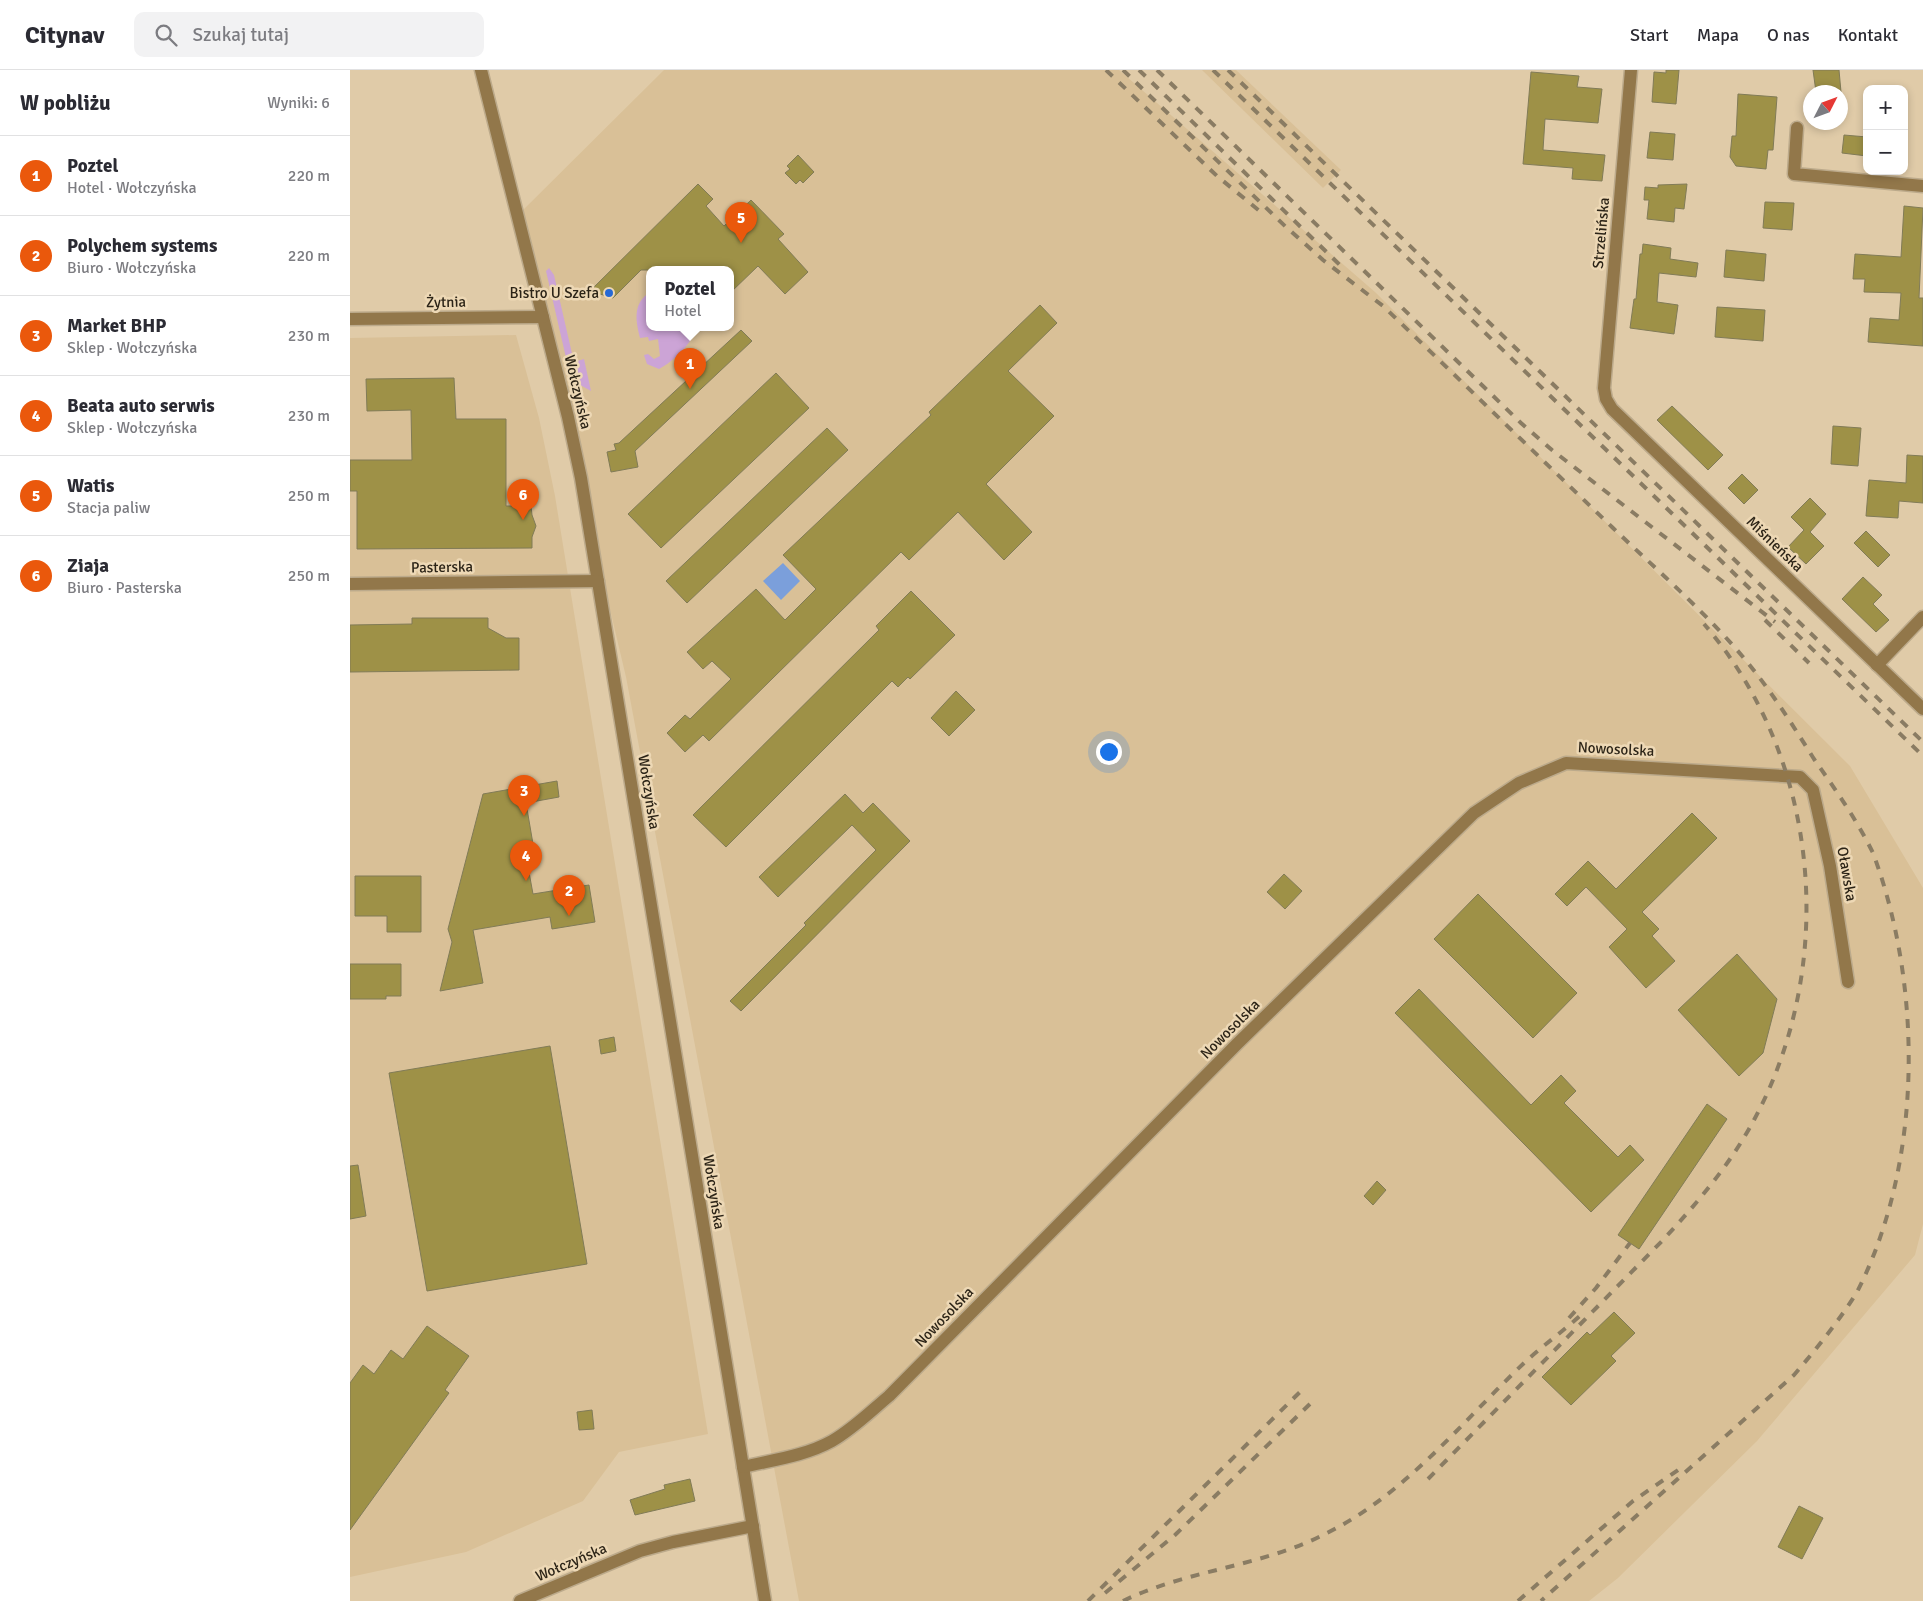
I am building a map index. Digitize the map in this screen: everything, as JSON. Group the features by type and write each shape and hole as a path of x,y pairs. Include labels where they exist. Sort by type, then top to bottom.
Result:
{"street":[{"name":"Wołczyńska","path":"481,70 568,417 598,580 766,1601"},
{"name":"Strzelińska","path":"1606,400 1605,378 1631,70"},
{"path":"1797,128 1794,174 1923,186"},
{"name":"Żytnia","path":"350,319 543,316"},
{"name":"Miśnieńska","path":"1606,400 1612,409 1923,709"},
{"name":"Pasterska","path":"350,584 598,580"},
{"path":"1877,665 1923,617"},
{"name":"Nowosolska","path":"743,1467 803,1452 832,1441 890,1396 1237,1044 1474,813 1519,783 1566,763 1800,777"},
{"name":"Oławska","path":"1800,777 1813,790 1830,866 1848,982"},
{"name":"Wołczyńska","path":"520,1601 640,1551 690,1538 753,1526"}],"shaded area":[{"path":"664,70 1119,70 1375,292 1850,766 1923,888 1923,1224 1915,1255 1757,1441 1618,1578 1589,1601 799,1601 626,677 517,216"},
{"path":"1202,70 1236,70 1341,170 1323,188"},
{"path":"549,268 554,275 573,358 576,358 577,361 584,359 591,391 573,381 570,375 546,271"},
{"path":"646,295 646,331 696,331 681,352 659,369 647,364 644,355 648,354 654,359 660,356 658,339 649,341 648,337 640,338 637,325 638,307"},
{"path":"516,335 539,418 555,496 708,1434 619,1452 583,1501 466,1552 350,1577 350,338"}],"water":[{"path":"783,563 800,581 781,600 763,581"}],"building":[{"path":"1666,70 1679,70 1676,104 1652,102 1654,72 1666,73"},
{"path":"1813,70 1839,70 1840,85 1815,85"},
{"path":"1531,72 1579,76 1577,87 1602,89 1598,123 1545,119 1543,150 1605,155 1602,181 1572,179 1573,168 1523,164"},
{"path":"1738,94 1777,97 1773,150 1768,150 1766,169 1736,166 1730,157 1732,136 1736,136"},
{"path":"1650,132 1675,134 1673,160 1647,158"},
{"path":"1844,135 1863,137 1863,156 1842,153"},
{"path":"798,155 814,172 803,183 800,180 796,184 785,173 790,169 787,166"},
{"path":"698,184 713,199 706,206 724,226 751,200 784,234 778,239 808,272 785,294 758,266 734,289 734,266 646,266 646,270 641,270 613,298 590,291"},
{"path":"1687,184 1684,209 1675,208 1674,222 1647,219 1649,200 1644,200 1645,187 1658,188 1658,185"},
{"path":"1765,202 1794,203 1792,230 1763,228"},
{"path":"1904,206 1923,208 1919,298 1923,298 1923,346 1868,342 1870,318 1899,320 1901,293 1864,292 1865,279 1853,279 1855,254 1901,257"},
{"path":"1643,244 1671,248 1670,259 1698,263 1696,277 1659,273 1657,302 1678,305 1674,334 1630,328"},
{"path":"1726,250 1766,254 1764,281 1724,277"},
{"path":"1040,305 1057,323 1008,371 1054,416 986,484 1032,532 1004,560 958,512 909,560 901,552 709,741 703,735 685,752 667,733 685,715 690,719 731,679 712,661 703,669 687,652 756,589 785,620 816,589 783,555 931,415 929,412"},
{"path":"1717,307 1765,310 1763,341 1715,337"},
{"path":"741,330 752,341 635,451 638,467 611,472 607,452 616,450 614,444 619,443"},
{"path":"776,373 809,408 661,548 628,514"},
{"path":"454,378 456,419 506,419 506,506 531,506 536,526 532,537 532,548 357,549 357,491 350,491 350,460 412,460 411,410 367,411 366,379"},
{"path":"1672,406 1723,455 1708,470 1657,420"},
{"path":"1833,426 1861,428 1858,466 1831,464"},
{"path":"827,428 848,450 687,603 666,581"},
{"path":"1907,455 1923,456 1923,503 1899,501 1898,518 1866,516 1869,480 1906,483"},
{"path":"1742,474 1758,490 1744,504 1728,488"},
{"path":"1810,498 1826,514 1810,532 1824,546 1806,564 1788,547 1804,530 1791,517"},
{"path":"1866,531 1890,555 1878,567 1854,543"},
{"path":"1863,577 1882,595 1873,604 1889,620 1876,632 1842,599"},
{"path":"911,591 955,635 910,679 908,677 898,687 892,681 726,847 693,815 879,630 876,626"},
{"path":"412,618 488,618 488,628 506,638 519,638 519,670 350,672 350,625 412,624"},
{"path":"956,691 975,710 949,736 931,718"},
{"path":"557,781 559,797 526,803 533,844 524,845 533,894 589,885 595,922 552,929 550,917 473,930 483,983 440,991 452,942 448,929 483,794"},
{"path":"845,794 863,813 873,803 910,841 741,1011 730,1001 806,925 804,923 876,850 852,825 778,897 759,877"},
{"path":"1692,813 1717,838 1642,912 1659,929 1652,936 1675,961 1646,988 1609,947 1627,929 1586,887 1567,906 1555,894 1588,861 1616,889"},
{"path":"1284,874 1302,891 1285,909 1267,892"},
{"path":"355,876 421,876 421,932 387,932 387,916 355,916"},
{"path":"1478,894 1577,993 1533,1038 1434,939"},
{"path":"1737,954 1777,999 1763,1053 1739,1076 1678,1010"},
{"path":"350,964 401,964 401,996 386,996 386,999 350,999"},
{"path":"1419,989 1531,1105 1561,1075 1576,1091 1564,1103 1618,1157 1630,1145 1644,1160 1591,1212 1395,1013"},
{"path":"614,1037 616,1051 601,1054 599,1040"},
{"path":"550,1046 587,1264 427,1291 389,1073"},
{"path":"1707,1104 1727,1119 1639,1249 1618,1235"},
{"path":"358,1165 366,1216 350,1219 350,1166"},
{"path":"1377,1181 1386,1190 1373,1205 1364,1196"},
{"path":"1614,1312 1635,1333 1611,1356 1616,1361 1571,1405 1542,1377 1587,1332 1590,1335"},
{"path":"427,1326 469,1356 445,1390 449,1393 350,1530 350,1383 363,1365 374,1374 391,1350 403,1359"},
{"path":"592,1410 594,1429 579,1430 577,1412"},
{"path":"690,1479 695,1501 635,1515 630,1500 665,1489 664,1485"},
{"path":"1799,1506 1823,1518 1802,1559 1778,1547"}],"railway":[{"path":"1106,70 1217,176 1262,213"},
{"path":"1123,70 1286,227 1323,260 1383,306 1680,591 1728,640 1772,694 1853,817 1873,853 1889,905 1901,960 1907,1017 1909,1074 1904,1132 1894,1188 1879,1242 1857,1292 1843,1313 1794,1375 1541,1601"},
{"path":"1139,70 1343,268"},
{"path":"1157,70 1521,423 1552,450 1775,622"},
{"path":"1213,70 1923,756"},
{"path":"1228,70 1923,742"},
{"path":"1765,620 1809,663"},
{"path":"1428,1479 1663,1240 1700,1198 1724,1168 1745,1137 1781,1059 1798,996 1806,930 1804,864 1793,799 1773,737 1743,678 1704,624"},
{"path":"1569,1318 1596,1288 1630,1243"},
{"path":"1123,1601 1172,1582 1299,1546 1352,1519 1405,1480 1453,1435 1523,1364 1581,1315"},
{"path":"1088,1601 1304,1388"},
{"path":"1105,1593 1175,1535 1314,1400"},
{"path":"1518,1601 1633,1501 1681,1468"}],"place":[{"name":"Watis","path":"741,243"},
{"name":"Bistro U Szefa","path":"609,293"},
{"name":"Poztel","path":"690,389"},
{"name":"Ziaja","path":"523,520"},
{"name":"Market BHP","path":"524,816"},
{"name":"Beata auto serwis","path":"526,881"},
{"name":"Polychem systems","path":"569,916"}]}
